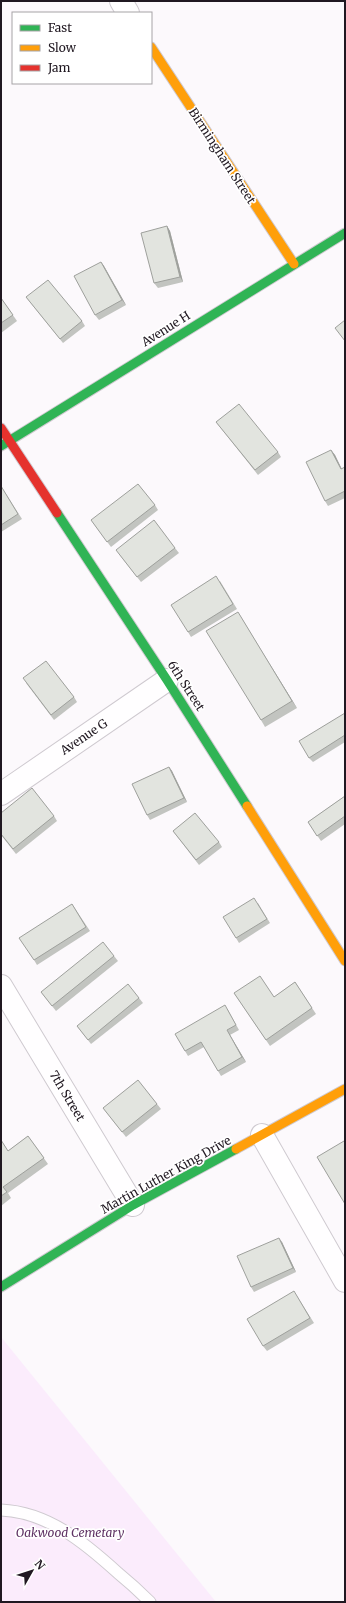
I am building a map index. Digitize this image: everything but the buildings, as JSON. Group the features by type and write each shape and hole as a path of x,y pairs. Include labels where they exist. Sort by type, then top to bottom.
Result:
{"street":[{"path":"121,1 127,12"},
{"name":"Birmingham Street","path":"152,49 294,264"},
{"name":"Avenue H","path":"1,446 345,233"},
{"name":"6th Street","path":"1,428 167,680 345,961"},
{"name":"Avenue G","path":"1,794 167,680"},
{"name":"7th Street","path":"1,986 132,1205"},
{"name":"Martin Luther King Drive","path":"1,1287 132,1205 345,1089"},
{"path":"262,1135 345,1280"}],"lane":[{"path":"1,1510 13,1510 43,1519 70,1534 99,1556 150,1602"}],"green space":[{"name":"Oakwood Cemetary","path":"1,1337 216,1602 1,1602"}],"traffic: fast":[{"path":"1,446 345,233"},
{"path":"57,513 167,680 247,806"},
{"path":"1,1287 133,1205 236,1149"}],"traffic: slow":[{"path":"152,49 294,264"},
{"path":"247,806 345,961"},
{"path":"236,1149 345,1089"}],"traffic: jam":[{"path":"1,428 57,513"}]}
